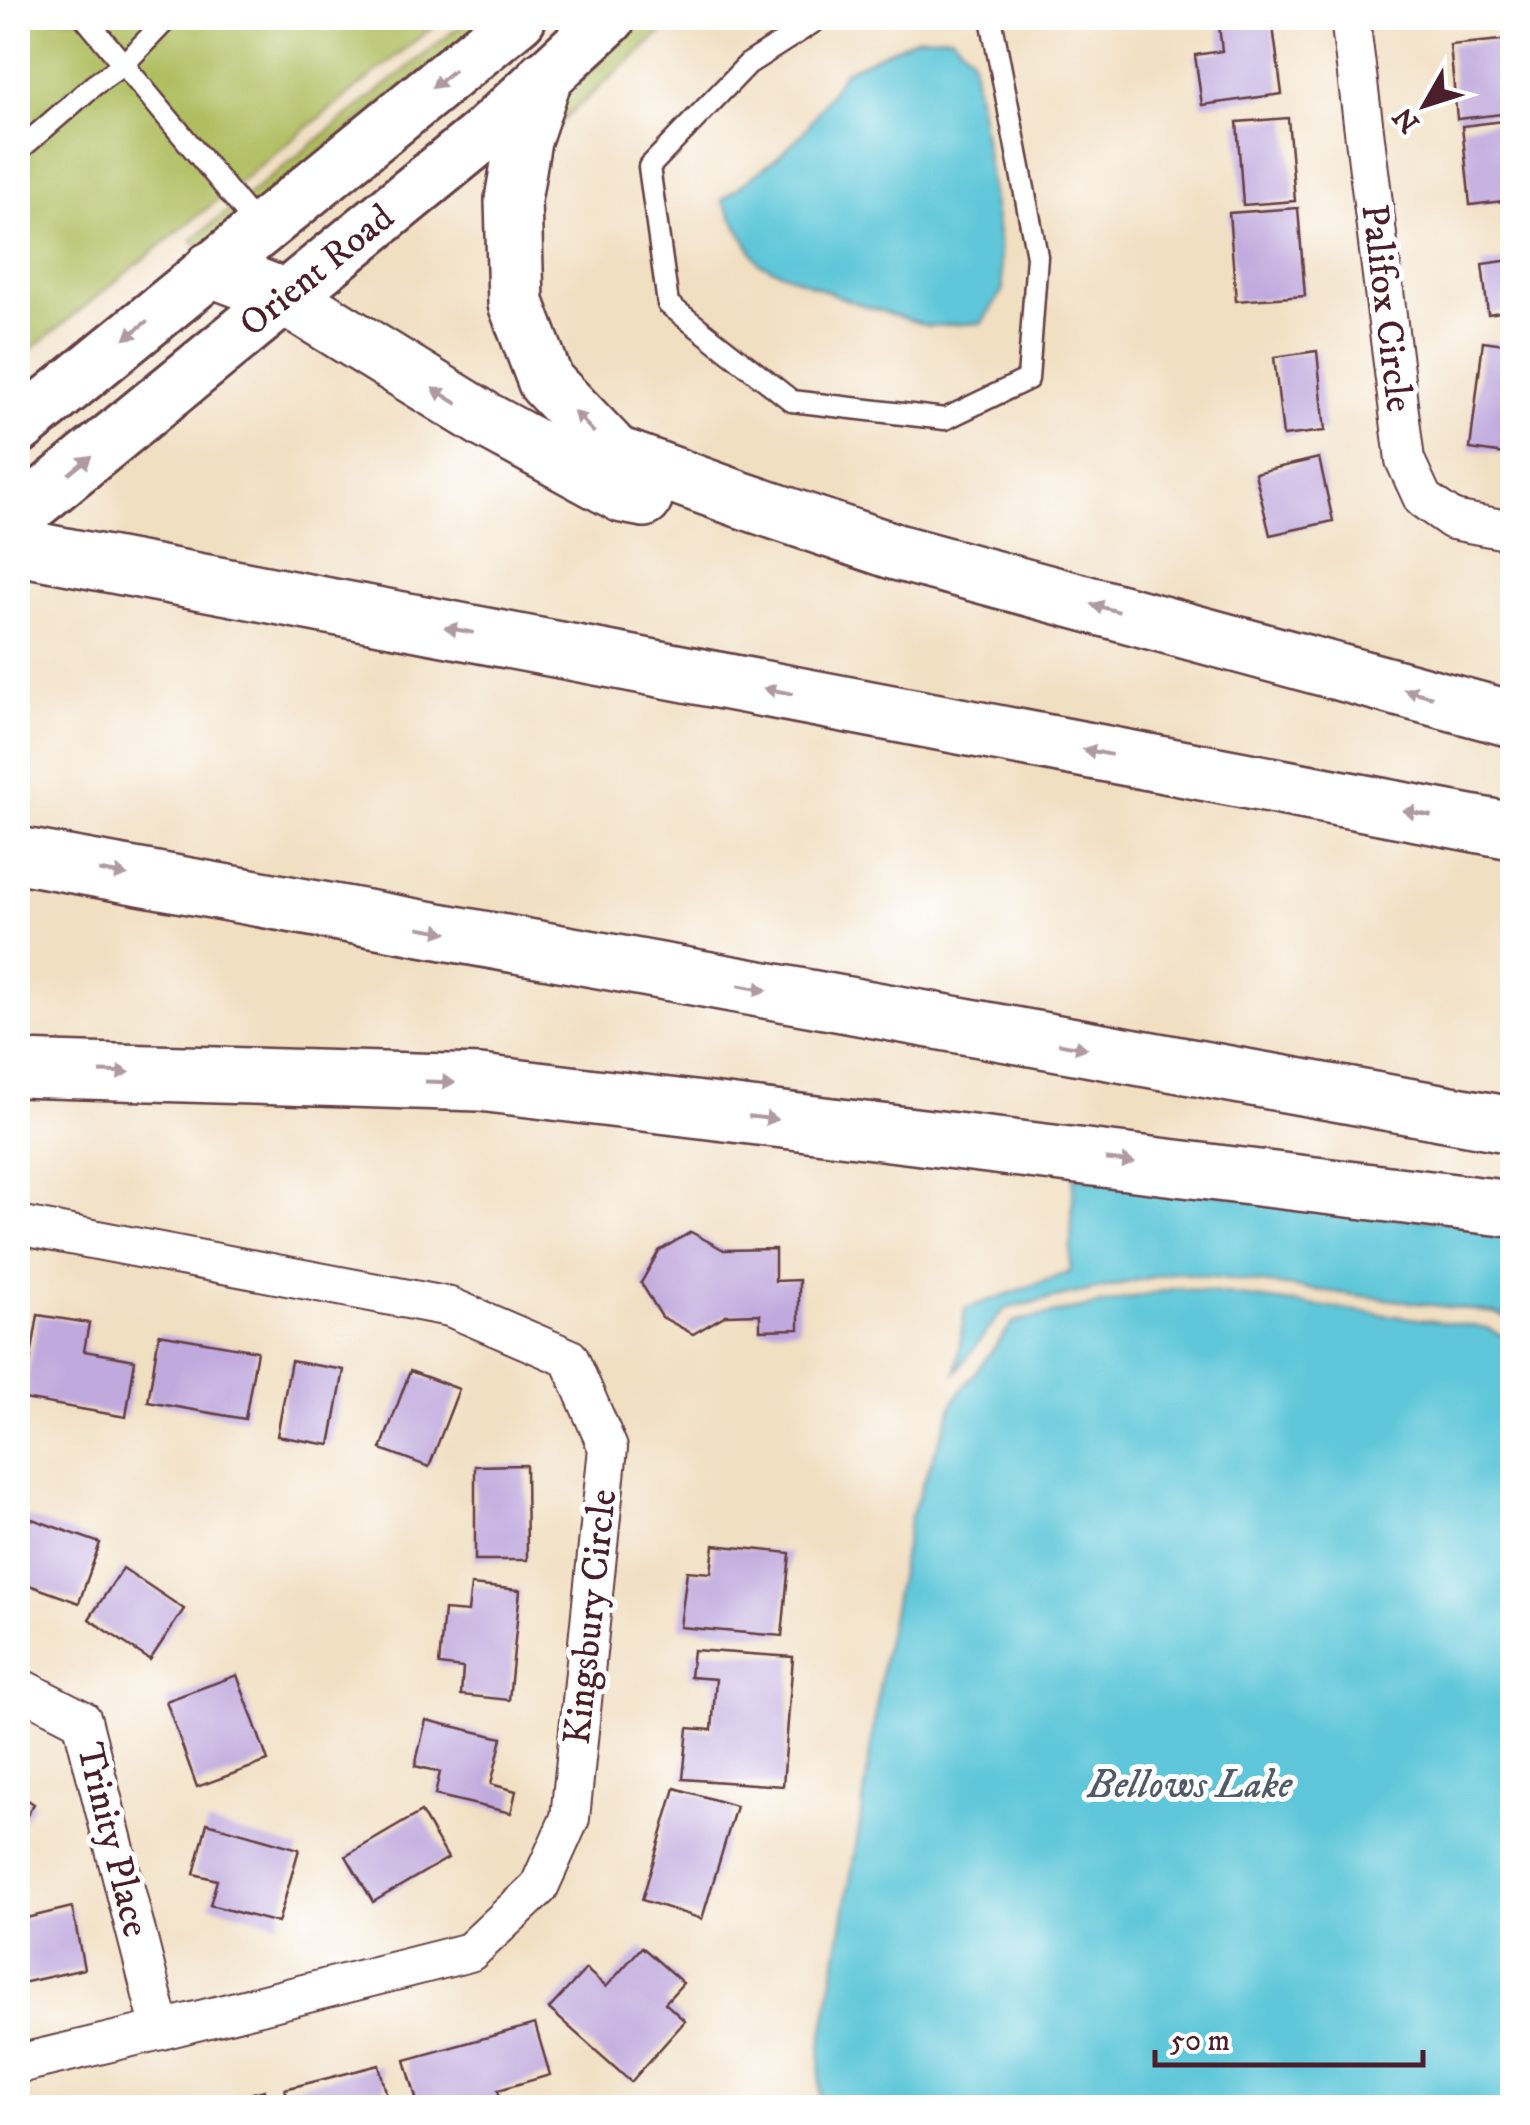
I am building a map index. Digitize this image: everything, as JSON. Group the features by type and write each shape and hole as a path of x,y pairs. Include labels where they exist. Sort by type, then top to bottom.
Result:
{"highway":[{"path":"544,78 523,140 513,202 516,302 546,382 615,454 896,552"},
{"path":"212,269 285,297 484,420 622,495 896,552 1512,719"},
{"path":"18,547 1512,831"},
{"path":"18,856 1512,1125"},
{"path":"18,1069 480,1083 1512,1209"}],"street":[{"name":"Orient Road","path":"18,428 519,18"},
{"name":"Orient Road","path":"18,516 482,136 610,18"},
{"name":"Palifox Circle","path":"1350,18 1405,460 1423,499 1453,520 1512,531"},
{"name":"Kingsbury Circle","path":"18,1226 450,1307 569,1358 608,1448 570,1818 539,1887 470,1952 18,2064"},
{"name":"Trinity Place","path":"18,1687 82,1720 160,2030"}],"lane":[{"path":"85,18 260,229"},
{"path":"18,151 124,64 168,18"},
{"path":"820,18 748,64 650,166 668,304 792,401 945,419 1028,379 1038,256 992,18"}],"green space":[{"path":"18,18 444,18 18,360"},
{"path":"470,18 490,18 201,248 193,243 192,240"},
{"path":"637,18 678,18 544,137 561,87"}],"water":[{"path":"952,36 972,57 998,234 1003,290 982,323 928,326 850,301 759,263 722,200 804,132 845,71 918,37"},
{"path":"1074,1176 1507,1229 1507,1318 1495,1313 1176,1272 1008,1308 956,1372 965,1309 1070,1272"},
{"name":"Bellows Lake","path":"1178,1288 1487,1328 1512,1340 1512,2107 819,2107 821,2047 861,1818 883,1660 911,1516 955,1399 1014,1322"}],"building":[{"path":"1272,19 1282,94 1202,105 1195,55 1222,51 1219,26"},
{"path":"1512,39 1512,113 1457,119 1450,45"},
{"path":"1288,118 1295,201 1243,205 1237,122"},
{"path":"1512,120 1512,200 1470,205 1462,126"},
{"path":"1298,208 1305,296 1236,301 1229,213"},
{"path":"1512,260 1512,310 1488,314 1482,264"},
{"path":"1483,341 1512,345 1512,455 1470,449"},
{"path":"1317,351 1325,431 1283,436 1274,357"},
{"path":"1319,458 1333,521 1270,535 1255,473"},
{"path":"691,1232 724,1250 775,1249 775,1281 799,1280 799,1329 760,1330 760,1314 726,1315 693,1334 662,1317 641,1283 659,1251"},
{"path":"38,1315 89,1323 84,1351 135,1360 126,1417 24,1399"},
{"path":"159,1334 257,1351 245,1419 148,1402"},
{"path":"291,1361 344,1370 330,1445 277,1436"},
{"path":"410,1371 459,1389 429,1467 381,1449"},
{"path":"526,1465 527,1560 475,1560 475,1466"},
{"path":"18,1514 100,1543 79,1603 18,1581"},
{"path":"714,1545 790,1553 782,1636 680,1627 687,1571 711,1573"},
{"path":"123,1568 184,1609 150,1660 89,1619"},
{"path":"471,1585 520,1590 509,1700 461,1695 463,1668 439,1665 444,1610 468,1612"},
{"path":"693,1650 793,1657 783,1786 683,1779 688,1728 712,1730 716,1679 690,1677"},
{"path":"237,1675 268,1761 197,1787 166,1701"},
{"path":"426,1720 502,1738 491,1784 516,1791 511,1813 435,1795 440,1772 415,1766"},
{"path":"675,1788 736,1806 702,1919 642,1900"},
{"path":"18,1793 34,1804 18,1829"},
{"path":"421,1812 448,1858 373,1902 346,1856"},
{"path":"207,1823 299,1849 278,1923 210,1905 217,1880 194,1874"},
{"path":"72,1907 84,1969 18,1984 18,1920"},
{"path":"642,1947 683,1983 665,2003 685,2021 631,2082 549,2009 586,1969 606,1987"},
{"path":"535,2024 550,2075 498,2090 503,2108 419,2108 405,2060"},
{"path":"379,2065 390,2108 289,2108 285,2089"},
{"path":"264,2090 268,2108 204,2108 204,2106"}]}
